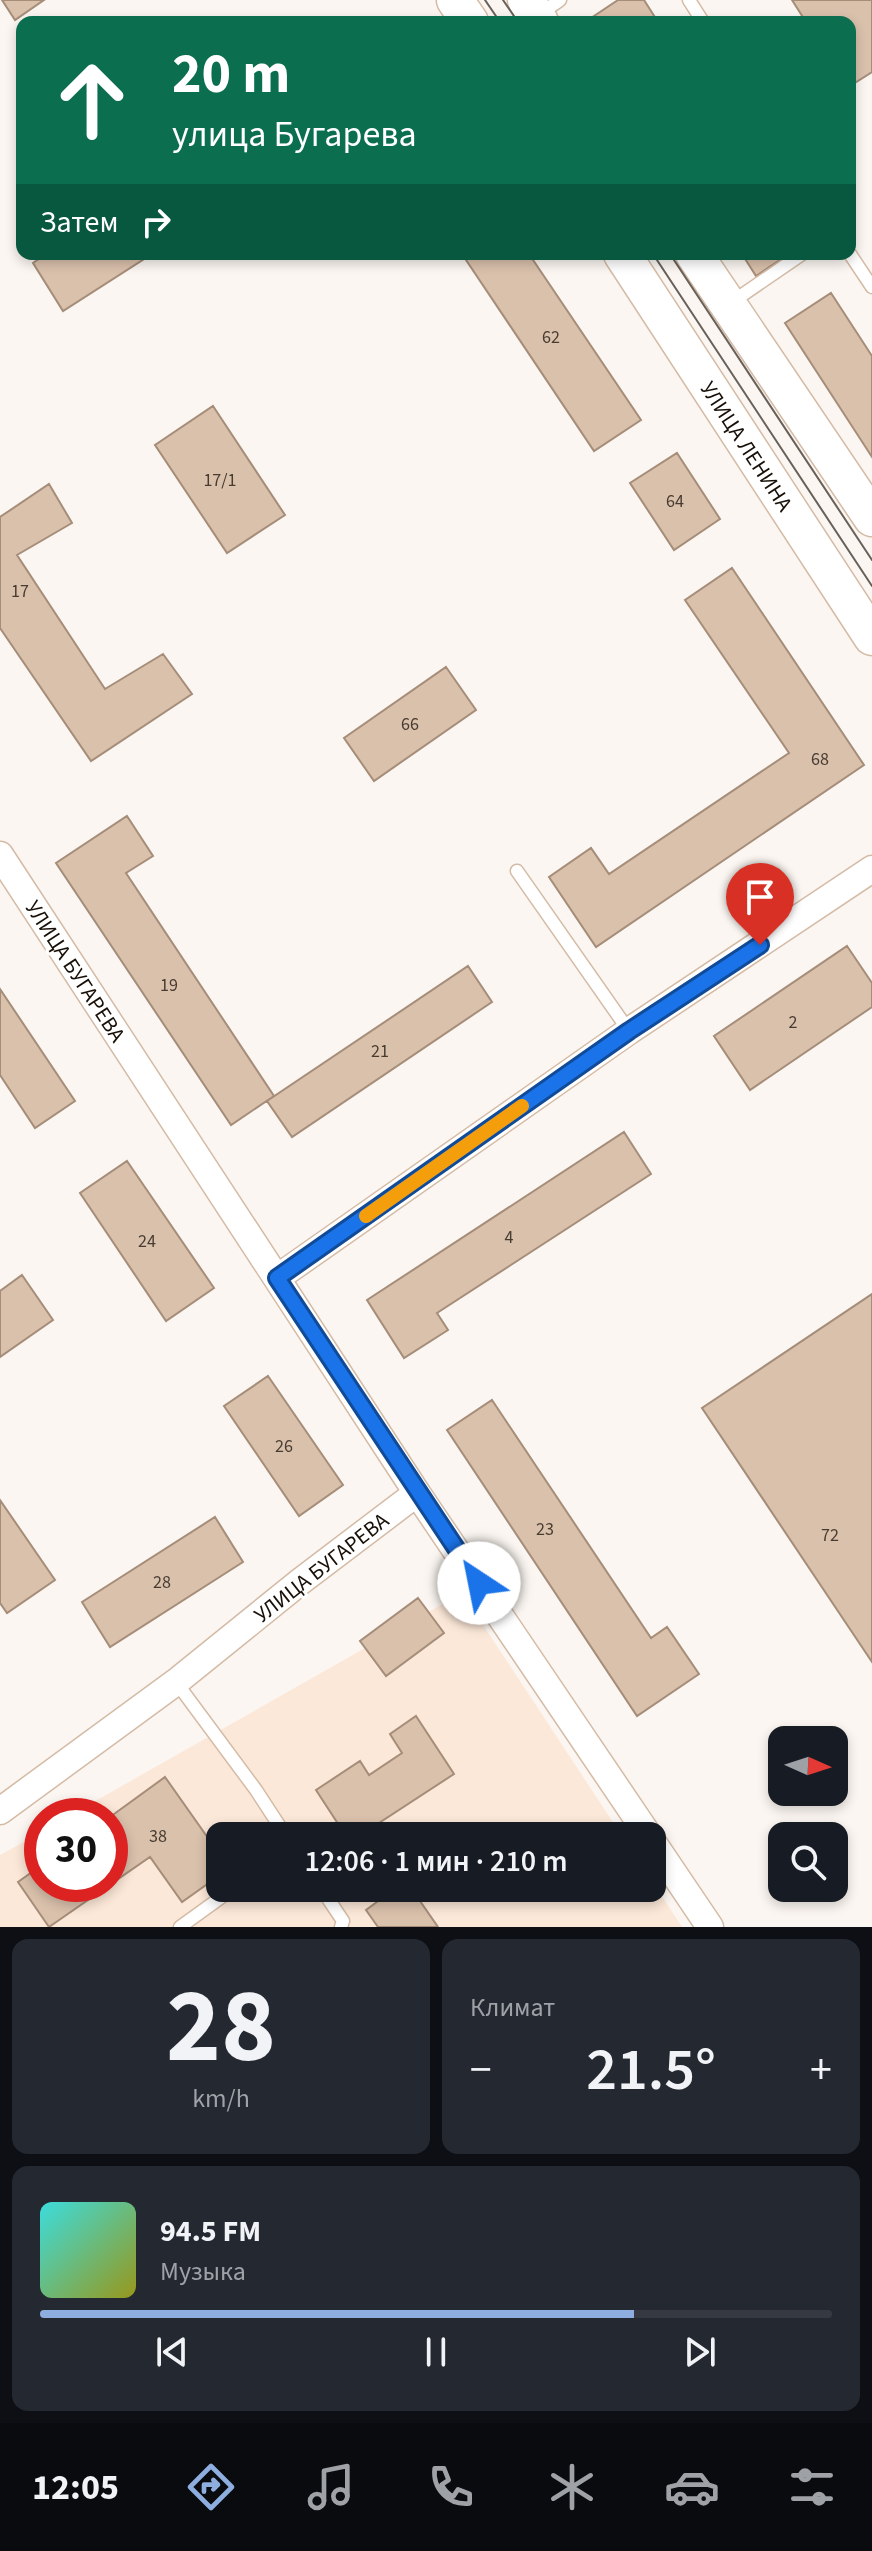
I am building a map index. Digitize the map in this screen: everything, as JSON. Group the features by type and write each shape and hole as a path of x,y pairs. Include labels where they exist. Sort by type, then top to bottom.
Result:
{"main road":[{"name":"УЛИЦА ЛЕНИНА","path":"626,260 872,637"},
{"path":"698,260 872,518"}],"street":[{"name":"УЛИЦА БУГАРЕВА","path":"0,855 417,1493 176,1682 0,1811"},
{"path":"277,1278 629,1031 872,869"},
{"path":"417,1493 639,1822"},
{"path":"666,1862 710,1927"}],"lane":[{"path":"728,305 793,260"},
{"path":"854,260 872,287"},
{"path":"860,270 872,262"},
{"path":"517,871 629,1031"},
{"path":"176,1682 277,1822"},
{"path":"180,1927 215,1902"},
{"path":"330,1902 343,1921 341,1927"}],"shaded area":[{"path":"462,1593 613,1822 206,1822 206,1902 666,1902 682,1927 0,1927 0,1855 24,1842 24,1902 128,1902 128,1798 101,1798"}],"building":[{"path":"2,0 44,0 16,16 15,20"},
{"path":"618,0 644,0 654,16 594,16"},
{"path":"792,0 872,0 872,72 856,82 856,16 802,16"},
{"path":"37,260 143,260 63,311 33,263"},
{"path":"466,260 533,260 641,420 594,451"},
{"path":"746,260 780,260 756,276"},
{"path":"831,293 872,356 872,457 785,323"},
{"path":"213,406 285,515 227,553 155,445"},
{"path":"677,453 720,519 674,550 630,483"},
{"path":"49,484 72,523 17,555 105,689 163,654 192,694 91,761 0,628 0,517"},
{"path":"732,568 864,765 596,947 549,877 591,848 609,874 789,753 685,600"},
{"path":"446,667 476,710 374,781 344,738"},
{"path":"127,816 153,856 126,873 274,1096 231,1125 56,863"},
{"path":"847,946 872,983 872,1007 750,1090 714,1036"},
{"path":"468,966 492,1002 292,1137 267,1101"},
{"path":"0,989 75,1101 35,1128 0,1075"},
{"path":"624,1132 651,1174 437,1313 448,1330 404,1358 367,1300"},
{"path":"127,1161 214,1288 166,1321 80,1193"},
{"path":"22,1275 53,1320 0,1357 0,1291"},
{"path":"872,1294 872,1662 702,1408"},
{"path":"268,1376 343,1485 299,1516 224,1406"},
{"path":"492,1400 651,1638 667,1627 699,1674 637,1716 447,1430"},
{"path":"0,1500 55,1580 7,1613 0,1603"},
{"path":"215,1517 243,1562 110,1647 82,1602"},
{"path":"418,1598 444,1633 386,1676 360,1641"},
{"path":"416,1716 454,1774 380,1822 337,1822 316,1790 360,1761 369,1775 402,1753 390,1734"},
{"path":"165,1777 206,1835 206,1885 182,1902 150,1857 128,1872 128,1804"},
{"path":"32,1902 85,1902 49,1927"},
{"path":"377,1902 421,1902 438,1927 378,1927 366,1910"}],"tram line":[{"path":"485,0 496,16"},
{"path":"503,0 514,16"},
{"path":"657,260 872,586"},
{"path":"674,260 872,560"}],"slow traffic":[{"path":"366,1216 522,1106"}],"route":[{"path":"479,1583 277,1278 629,1031 760,945"}]}
